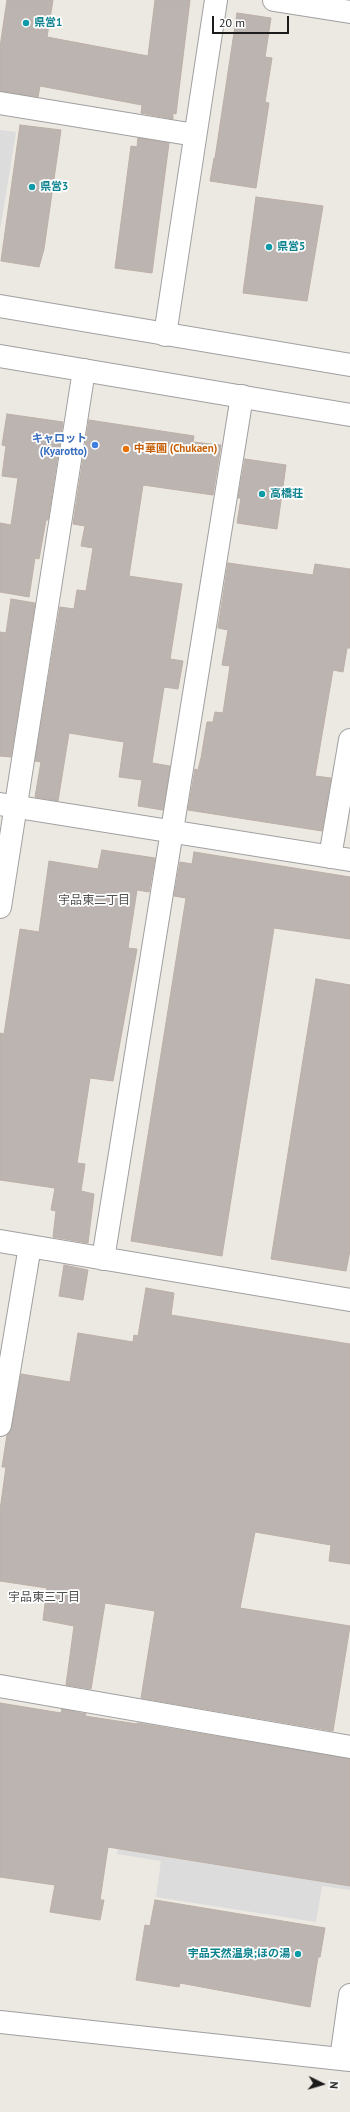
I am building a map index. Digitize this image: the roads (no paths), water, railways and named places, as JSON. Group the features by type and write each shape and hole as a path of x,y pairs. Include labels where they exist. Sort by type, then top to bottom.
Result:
{"street":[{"path":"165,335 216,0"},
{"path":"274,0 302,2 350,12"},
{"path":"0,103 195,135"},
{"path":"0,306 350,365"},
{"path":"0,356 350,415"},
{"path":"0,906 8,805 84,370"},
{"path":"103,1259 242,396"},
{"path":"8,805 340,858 350,740"},
{"path":"0,1241 350,1300"},
{"path":"0,1426 30,1246"},
{"path":"0,1686 350,1747"},
{"path":"0,2022 345,2059 350,1995"}],"place":[{"name":"県営1","path":"26,23"},
{"name":"県営3","path":"32,187"},
{"name":"県営5","path":"269,247"},
{"name":"キャロット (Kyarotto)","path":"95,445"},
{"name":"中華園 (Chukaen)","path":"126,449"},
{"name":"高橋荘","path":"262,494"},
{"name":"宇品天然温泉;ほの湯","path":"298,1954"}],"district":[{"name":"宇品東二丁目","path":"94,901"},
{"name":"宇品東三丁目","path":"44,1598"}]}
